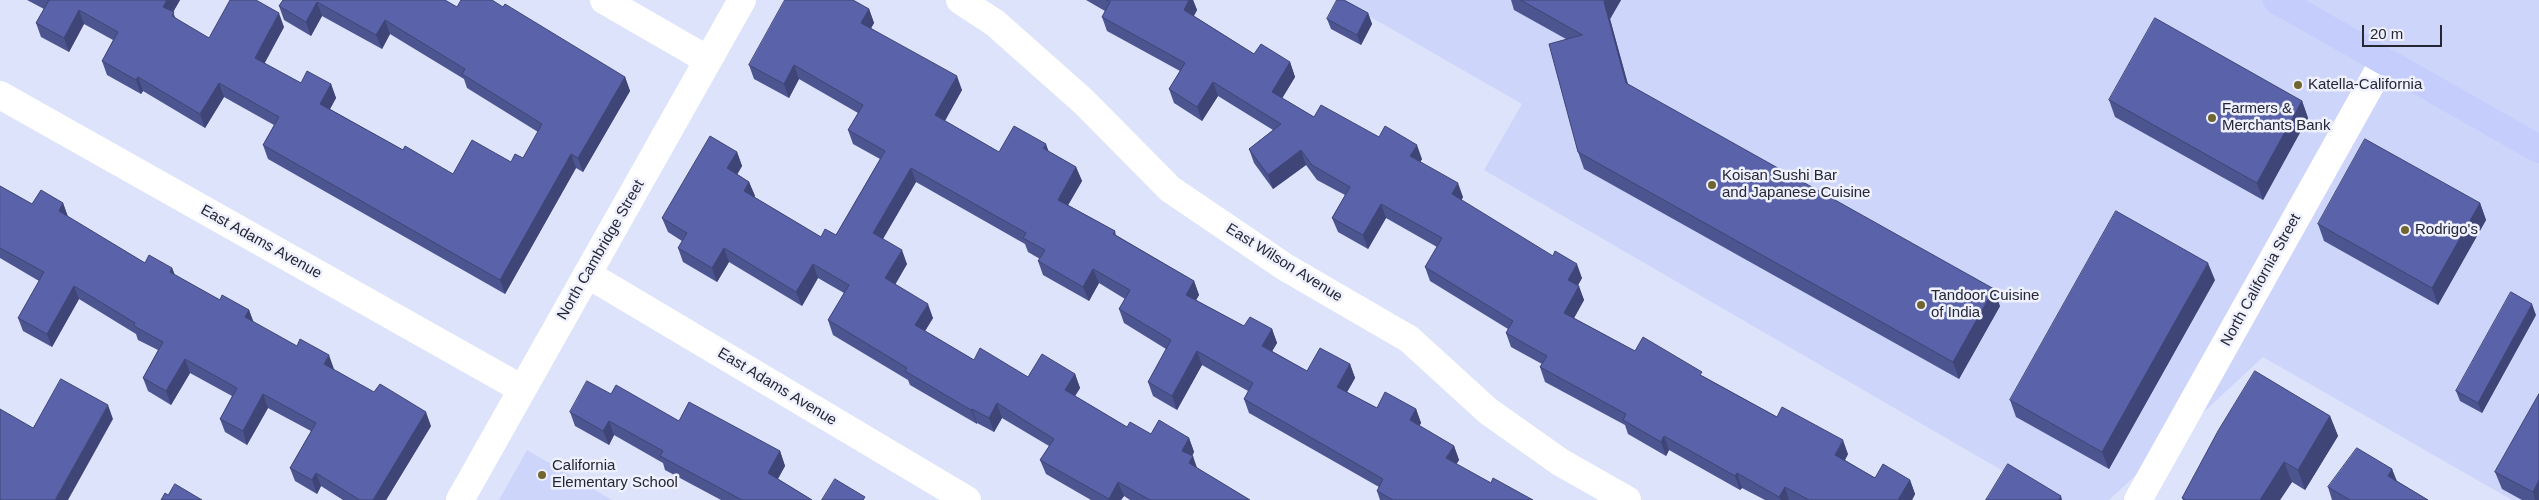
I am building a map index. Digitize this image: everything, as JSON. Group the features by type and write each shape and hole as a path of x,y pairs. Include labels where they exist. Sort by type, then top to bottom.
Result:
{"main road":[{"path":"2277,0 2539,149"}],"street":[{"path":"604,0 708,60"},
{"name":"North Cambridge Street","path":"460,500 742,0"},
{"name":"East Wilson Avenue","path":"960,0 995,23 1084,102 1170,189 1285,267 1409,339 1488,411 1560,462 1627,500"},
{"name":"North California Street","path":"2138,500 2384,61"},
{"name":"East Adams Avenue","path":"0,95 522,389"},
{"name":"East Adams Avenue","path":"587,274 967,500"}],"shaded area":[{"path":"1341,0 2539,0 2539,500 2512,500 2263,357 2109,500 2053,500 1484,170 1522,104"},
{"name":"California Elementary School","path":"527,450 612,500 499,500"}],"building":[{"path":"49,0 167,0 163,7 174,12 172,16 209,38 230,0 256,0 279,13 255,58 301,83 307,71 331,84 320,104 403,150 405,146 453,174 472,140 511,162 515,154 523,158 542,124 462,74 465,69 385,20 376,35 317,2 306,22 279,6 283,0 445,0 457,7 461,0 492,0 503,7 505,4 625,77 578,158 571,154 500,280 263,145 279,117 219,83 200,114 138,77 136,80 102,61 118,32 79,10 64,38 36,23"},
{"path":"785,0 853,0 869,9 861,23 957,76 935,115 999,152 1014,126 1046,144 1043,148 1076,167 1058,200 1115,231 1113,234 1194,281 1186,295 1244,326 1250,317 1272,329 1262,346 1307,371 1320,348 1350,364 1337,387 1377,408 1385,392 1416,409 1410,420 1454,446 1446,458 1491,483 1493,478 1533,500 1393,500 1377,491 1383,479 1244,399 1253,383 1197,351 1172,396 1148,382 1171,340 1119,309 1130,290 1093,269 1083,287 1038,261 1045,250 1023,238 1026,233 911,168 873,233 902,250 885,278 928,304 915,325 974,360 980,348 1028,377 1042,354 1075,374 1065,390 1127,427 1130,422 1151,434 1159,420 1189,438 1182,451 1193,456 1189,463 1250,500 1150,500 1118,482 1109,499 1040,460 1054,439 997,403 989,418 971,410 905,371 907,368 828,320 849,285 813,264 796,292 724,248 712,268 678,248 687,233 662,218 710,136 737,152 727,168 749,182 744,191 821,237 825,229 836,235 885,151 848,130 863,105 794,65 784,84 749,65"},
{"path":"1106,0 1189,0 1184,10 1254,54 1261,44 1290,62 1272,92 1314,117 1321,105 1379,137 1385,126 1417,145 1410,156 1458,183 1452,194 1553,256 1555,251 1577,264 1568,280 1579,286 1564,313 1635,351 1643,337 1702,372 1700,375 1777,417 1782,407 1843,440 1835,455 1875,478 1883,464 1910,480 1898,500 1809,500 1785,487 1779,497 1737,473 1735,476 1664,436 1661,442 1623,420 1626,414 1540,367 1547,356 1506,333 1513,321 1425,267 1442,238 1381,204 1363,235 1332,218 1350,187 1312,165 1301,150 1268,175 1249,149 1281,124 1213,82 1197,107 1169,89 1185,63 1102,17 1110,2"},
{"path":"1337,0 1344,0 1368,13 1357,35 1327,19"},
{"path":"1521,0 1605,0 1626,83 1994,289 1953,362 1578,152 1549,44 1582,35"},
{"name":"Farmers & Merchants Bank","path":"2155,18 2302,101 2257,183 2109,100"},
{"name":"Rodrigo's","path":"2365,139 2480,203 2432,288 2318,224"},
{"path":"0,186 32,204 41,190 63,203 59,211 145,263 149,255 172,268 170,272 220,300 222,295 249,310 245,317 297,346 300,339 329,355 324,364 374,392 380,384 426,412 373,500 360,500 316,473 312,480 290,468 316,423 263,394 243,431 220,419 237,388 185,359 166,391 143,378 163,342 134,326 135,323 74,286 47,334 18,318 44,272 0,248"},
{"path":"2116,211 2208,263 2102,452 2010,400"},
{"path":"2511,292 2532,304 2478,403 2456,391"},
{"path":"2255,371 2330,416 2298,470 2284,462 2260,500 2186,500 2182,498 2218,431"},
{"path":"61,379 108,405 55,500 0,500 0,409 33,428"},
{"path":"587,381 611,394 616,385 679,421 689,402 780,451 768,473 812,500 742,500 660,456 663,451 609,421 603,431 570,412"},
{"path":"2539,394 2539,480 2533,492 2495,472"},
{"path":"2357,448 2392,469 2388,476 2428,500 2350,500 2328,487"},
{"path":"2008,464 2061,496 2058,500 1986,500"},
{"path":"835,479 865,497 863,500 822,500"},
{"path":"175,484 202,500 161,500 165,493 168,495"}],"place":[{"name":"Katella-California","path":"2298,85"},
{"name":"Farmers & Merchants Bank","path":"2212,118"},
{"name":"Koisan Sushi Bar and Japanese Cuisine","path":"1712,185"},
{"name":"Rodrigo's","path":"2405,230"},
{"name":"Tandoor Cuisine of India","path":"1921,305"},
{"name":"California Elementary School","path":"542,475"}]}
